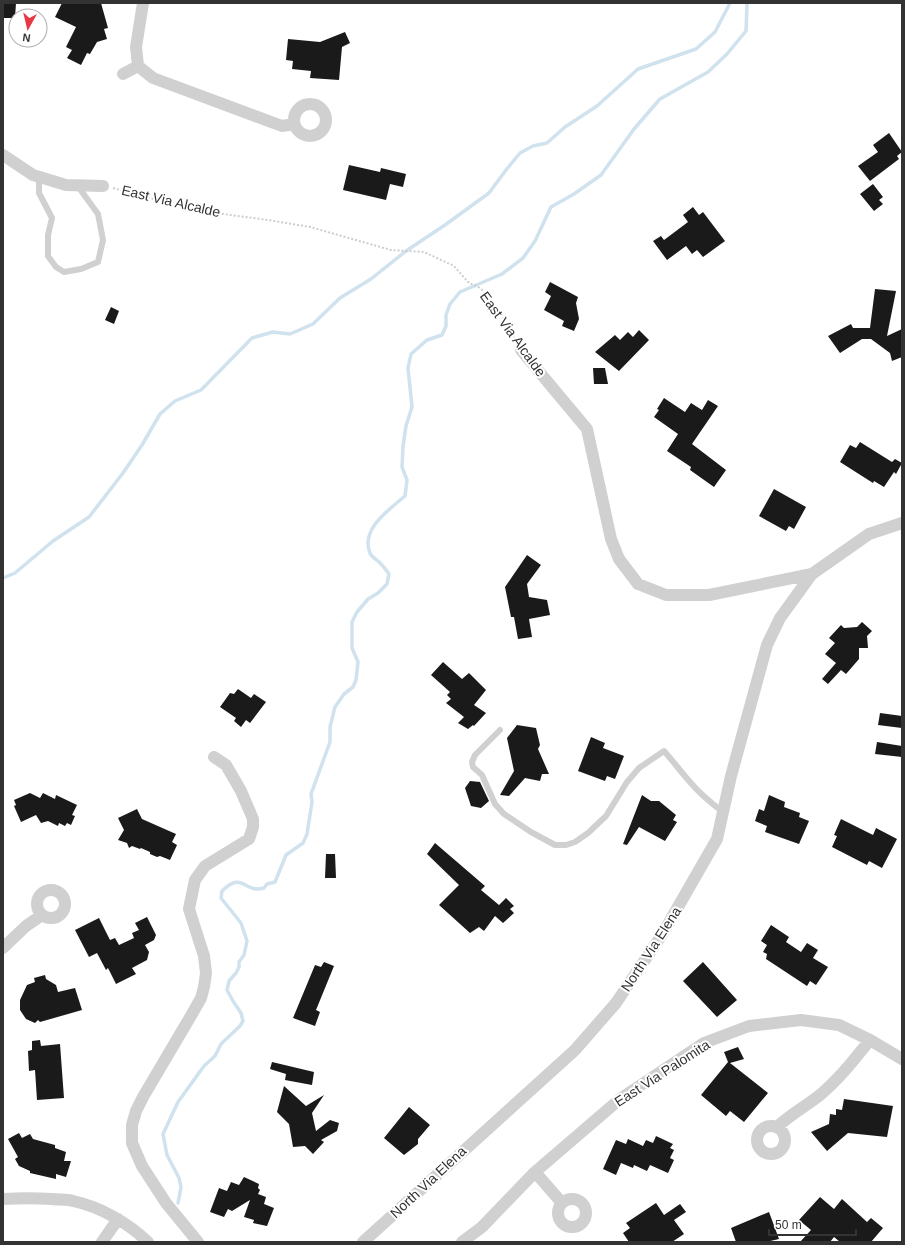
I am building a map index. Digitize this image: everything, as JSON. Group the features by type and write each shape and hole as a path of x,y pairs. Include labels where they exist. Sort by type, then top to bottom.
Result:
{"street":[{"path":"143,3 136,47 138,66 153,78 282,126 294,124"},
{"path":"123,74 138,66"},
{"name":"East Via Alcalde","path":"3,155 33,175 39,177 66,185 103,186"},
{"name":"East Via Alcalde","path":"521,350 587,429 611,539 618,559 638,584 666,595 709,594 812,574"},
{"path":"812,574 869,534 902,523"},
{"name":"North Via Elena","path":"363,1242 575,1050 616,1003 663,933 717,838 731,776 767,645 780,618 812,574"},
{"path":"198,1242 166,1203 142,1166 132,1143 132,1125 136,1111 143,1097 198,1004 204,988 206,973 204,956 189,909 195,880 205,866 249,839 253,827 253,819 241,791 226,765 214,757"},
{"path":"3,948 26,926 42,915"},
{"name":"East Via Palomita","path":"462,1242 482,1227 535,1172 620,1099 704,1043 749,1026 801,1020 839,1025 870,1040 902,1059"},
{"path":"777,1127 788,1117 819,1096 840,1077 870,1040"},
{"path":"535,1172 562,1203"},
{"path":"3,1198 73,1201 93,1207 118,1219 136,1231 148,1242"},
{"path":"102,1242 118,1219"}],"lane":[{"path":"39,177 39,193 52,218 48,235 48,256 56,267 64,272 81,269 98,262 103,240 98,214 77,185"},
{"path":"500,730 475,755 472,762 473,767 482,775 495,804 504,814 531,832 555,845 566,845 575,842 588,833 606,816 639,768 664,751 691,783 710,802 723,812"}],"path":[{"name":"East Via Alcalde","path":"103,186 193,210 310,227 391,250 424,252 454,266 469,283 486,293 521,350"}],"building":[{"path":"3,3 16,3 16,8 8,8 8,18 3,18"},
{"path":"62,3 101,3 108,28 104,29 107,39 97,42 90,54 87,53 81,65 67,58 72,50 66,47 76,27 55,17"},
{"path":"345,32 350,43 342,47 339,80 310,78 311,71 292,69 293,61 286,60 288,39 320,42"},
{"path":"889,133 902,152 897,156 899,159 870,181 858,166 878,152 873,145"},
{"path":"349,165 380,172 381,168 406,174 403,187 390,184 386,200 343,190"},
{"path":"873,184 883,197 879,200 883,204 874,211 860,194"},
{"path":"693,207 699,215 703,212 725,241 703,257 697,250 692,254 686,246 667,260 653,241 661,236 664,240 688,222 683,215"},
{"path":"550,282 578,297 576,303 579,319 574,331 562,326 564,321 544,310 551,296 545,292"},
{"path":"875,289 896,291 887,336 902,329 902,357 892,361 890,353 871,339 862,339 840,353 828,336 851,324 853,328 870,328"},
{"path":"111,307 119,311 114,324 105,320"},
{"path":"639,330 649,340 619,371 595,352 615,335 620,340 628,332 633,337"},
{"path":"593,368 605,368 608,384 594,384"},
{"path":"664,398 685,412 691,403 702,410 708,400 718,406 692,444 726,470 714,487 690,470 691,467 667,451 678,434 654,417"},
{"path":"860,442 892,462 895,459 902,463 896,474 894,472 884,487 874,481 873,483 840,462 850,445 856,448"},
{"path":"774,489 806,507 794,529 789,526 786,531 759,516"},
{"path":"527,555 541,565 527,584 529,597 547,600 550,615 529,619 532,637 518,639 514,617 511,617 505,587"},
{"path":"862,622 872,631 867,636 868,648 859,648 859,659 846,674 841,670 828,684 822,679 836,663 825,654 835,643 829,638 841,625 844,628 857,627"},
{"path":"443,662 462,679 469,673 486,690 474,705 486,713 474,726 473,725 468,729 458,723 464,717 446,703 451,699 447,695 450,692 431,675"},
{"path":"238,689 251,698 254,694 266,702 250,723 246,720 241,727 234,721 236,718 220,707 230,693 234,694"},
{"path":"880,713 902,716 902,728 878,725"},
{"path":"517,725 536,728 540,745 538,749 549,774 542,774 540,781 525,778 509,796 500,795 514,771 507,738"},
{"path":"591,737 605,743 603,748 624,756 615,779 607,776 605,781 578,771"},
{"path":"877,742 902,746 902,757 875,754"},
{"path":"470,781 480,782 489,801 481,808 471,806 465,788"},
{"path":"30,793 40,798 43,793 55,799 56,795 77,805 72,815 75,816 71,825 67,823 65,826 59,823 58,826 48,821 41,823 36,815 21,822 14,806 16,805 14,800"},
{"path":"642,795 651,801 659,801 676,815 673,820 677,822 665,841 639,827 627,845 623,844"},
{"path":"769,795 785,802 784,807 800,813 799,817 809,821 799,844 765,832 767,826 755,821 759,809 764,811"},
{"path":"137,809 142,819 176,834 172,842 177,845 170,860 160,856 157,857 141,848 132,846 129,848 127,843 118,840 124,830 118,818"},
{"path":"841,819 873,835 876,828 897,839 882,868 869,861 867,865 832,847 837,836 834,835"},
{"path":"435,843 485,886 481,890 499,905 506,898 514,906 510,909 514,913 503,923 495,916 484,931 479,927 470,933 439,905 459,885 427,854"},
{"path":"326,854 335,854 336,878 325,878"},
{"path":"147,917 156,935 154,940 145,945 149,952 147,960 132,968 136,974 116,984 108,968 106,970 97,953 89,957 75,930 99,918 110,940 115,938 119,945 134,938 132,933 139,930 135,923"},
{"path":"771,925 789,937 786,942 801,952 807,943 818,950 813,958 828,967 816,985 810,981 807,986 766,959 767,954 763,952 767,945 761,941"},
{"path":"324,962 334,966 316,1010 320,1012 315,1026 293,1018 315,965 321,967"},
{"path":"703,962 737,1000 717,1017 683,981"},
{"path":"45,975 46,979 56,985 58,992 75,988 82,1010 40,1022 38,1020 35,1023 26,1019 20,1010 20,1000 27,985 35,982 34,978"},
{"path":"40,1040 41,1046 60,1044 64,1098 37,1100 35,1070 29,1071 28,1051 32,1050 32,1041"},
{"path":"738,1047 744,1059 730,1063 768,1093 744,1122 730,1111 726,1116 701,1095 728,1062 724,1052"},
{"path":"272,1062 314,1072 312,1085 285,1080 286,1074 270,1069"},
{"path":"284,1086 306,1106 324,1095 312,1113 316,1131 330,1120 339,1123 337,1131 321,1140 324,1142 313,1154 305,1146 293,1147 289,1124 277,1112"},
{"path":"844,1099 893,1106 887,1137 848,1133 827,1151 811,1132 829,1124 830,1114 836,1115 836,1109 842,1110"},
{"path":"409,1107 430,1125 418,1139 418,1144 404,1155 384,1138"},
{"path":"19,1133 22,1138 30,1134 33,1139 55,1145 55,1148 66,1152 64,1161 71,1161 66,1177 56,1174 56,1179 30,1173 30,1171 19,1166 15,1159 18,1157 8,1139"},
{"path":"656,1136 673,1144 670,1148 674,1150 670,1158 674,1160 668,1173 650,1165 647,1171 634,1165 633,1168 621,1163 616,1175 603,1169 616,1140 626,1144 628,1139 643,1146 646,1140 653,1143"},
{"path":"244,1177 259,1184 258,1188 260,1190 258,1194 266,1197 264,1204 274,1208 267,1226 253,1223 254,1220 244,1217 250,1200 232,1211 228,1209 224,1217 210,1212 219,1188 227,1191 231,1182 239,1185"},
{"path":"820,1197 834,1209 842,1199 867,1222 871,1218 883,1228 871,1242 840,1242 834,1237 830,1242 800,1242 811,1230 799,1220"},
{"path":"656,1203 664,1215 680,1204 686,1212 674,1220 684,1234 672,1242 629,1242 623,1233 630,1228 626,1223"},
{"path":"769,1212 779,1239 766,1242 736,1242 731,1228"}],"waterway":[{"path":"3,578 15,573 53,541 89,517 123,473 142,445 160,414 175,401 201,390 252,338 273,332 290,334 313,324 340,298 371,279 406,251 489,193 520,153 533,146 547,143 565,127 597,106 638,69 696,49 715,32 730,3"},
{"path":"178,1203 181,1187 179,1178 167,1155 163,1134 178,1102 204,1066 215,1056 221,1044 240,1026 243,1021 241,1013 227,990 229,981 236,973 239,967 239,962 244,955 247,941 241,923 221,898 222,891 229,885 239,882 257,889 264,888 267,884 275,882 286,855 303,843 307,834 312,802 311,794 330,742 330,727 335,707 344,694 353,687 356,680 358,662 352,648 352,622 357,612 368,599 378,593 387,584 389,574 371,555 368,544 369,536 378,520 405,496 407,480 402,467 406,426 412,407 408,368 411,354 427,340 442,335 446,326 446,315 450,304 460,292 502,274 523,258 535,241 551,207 574,194 601,175 634,129 660,99 708,72 727,54 746,31 747,3"}]}
